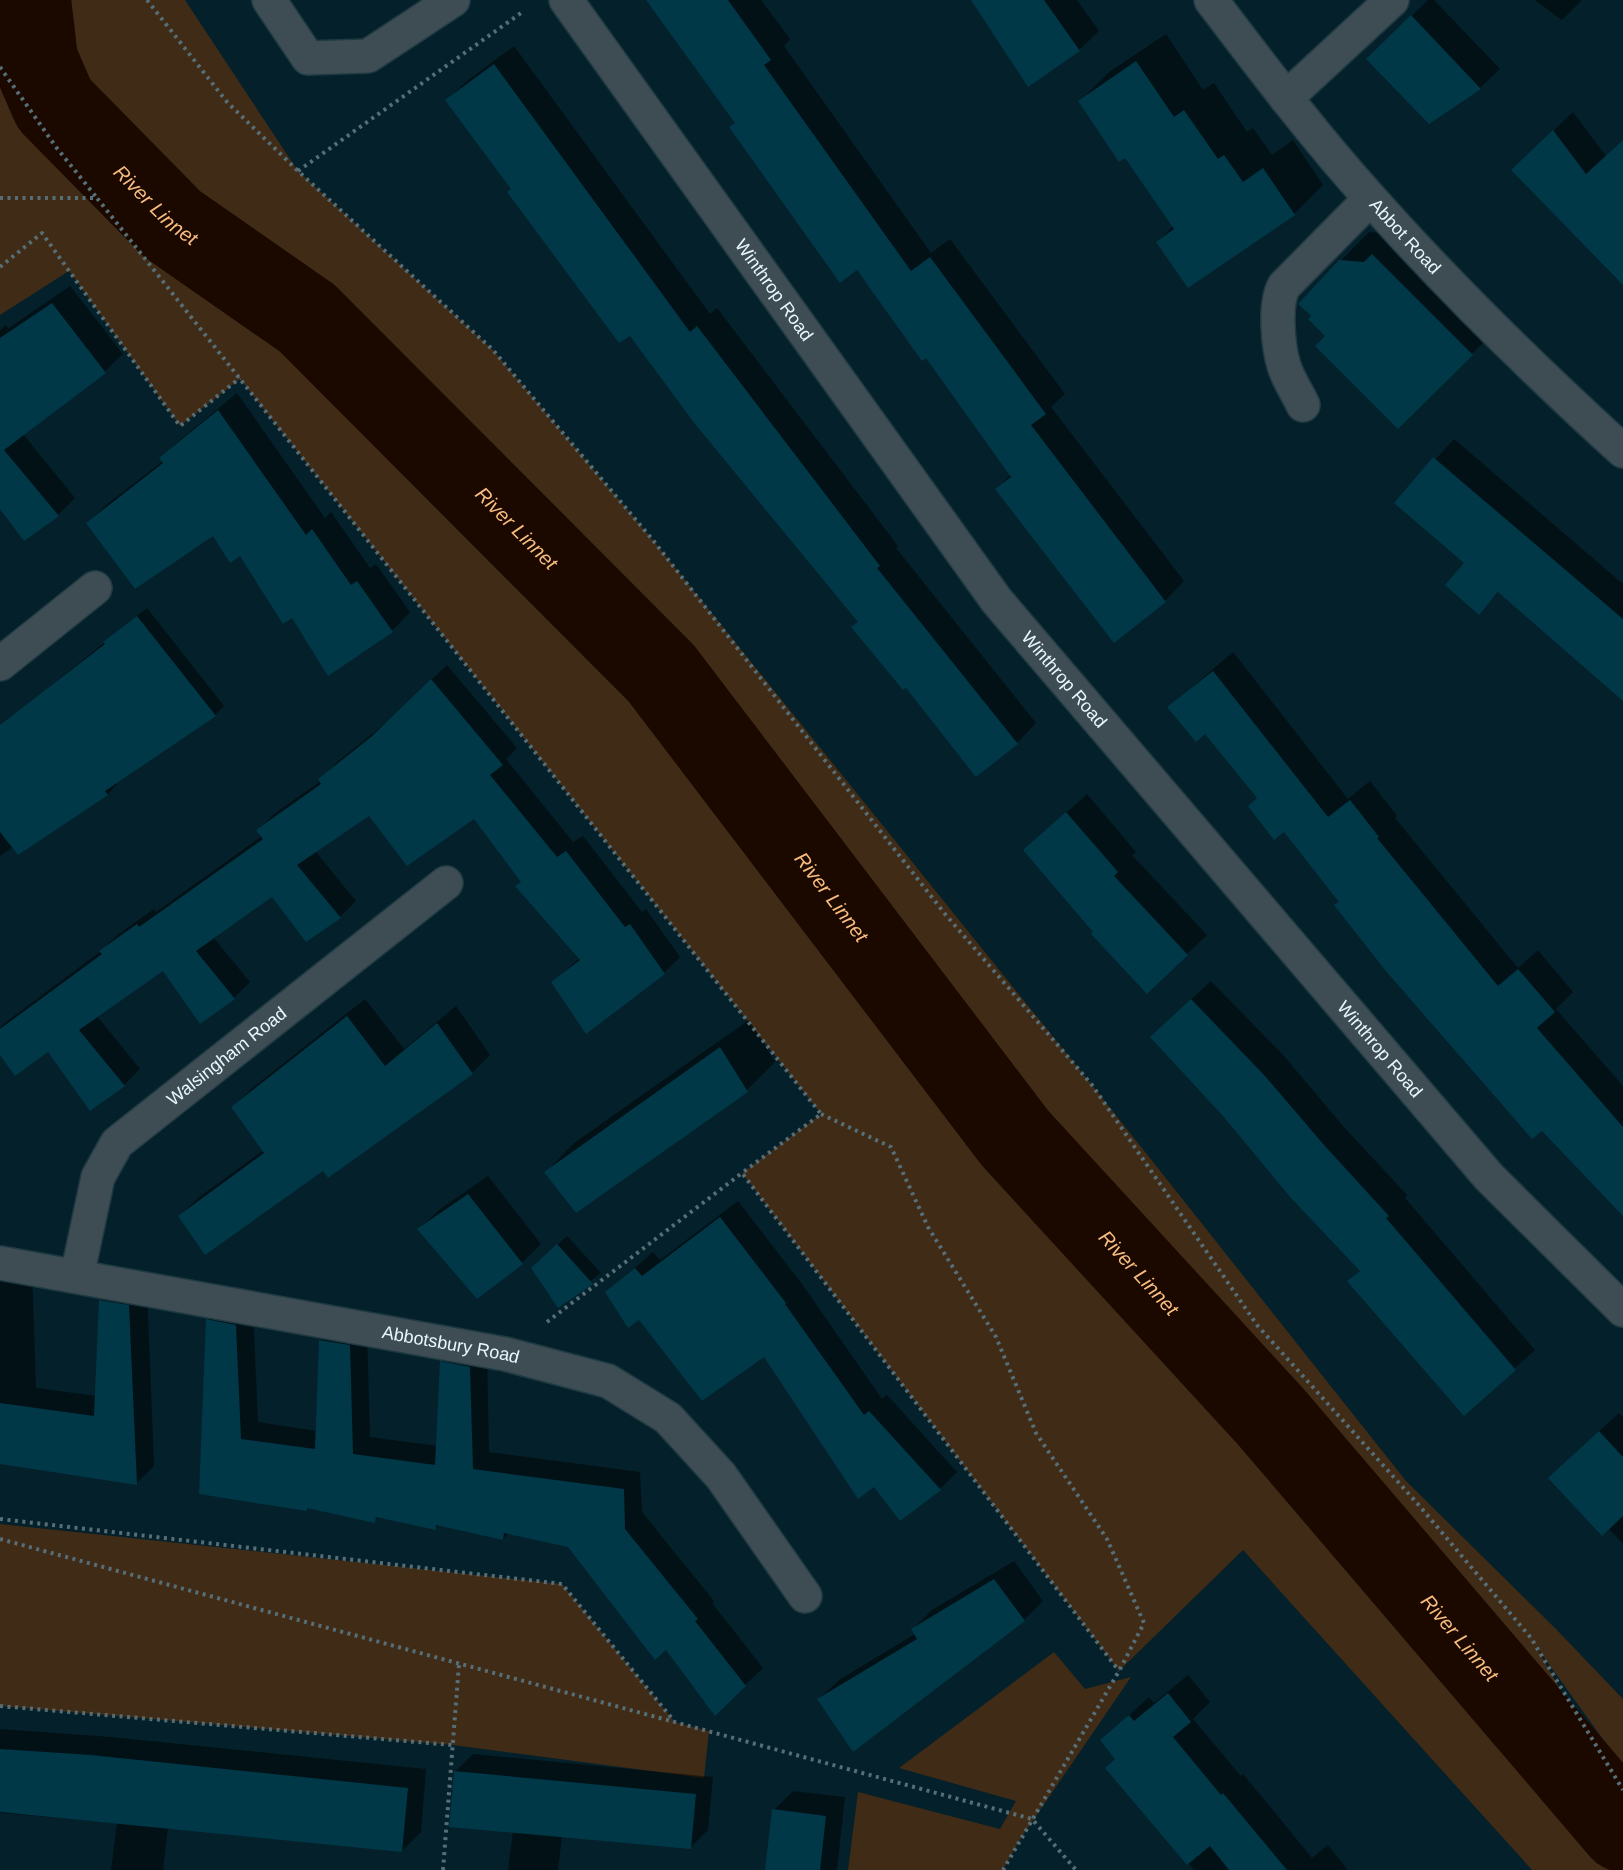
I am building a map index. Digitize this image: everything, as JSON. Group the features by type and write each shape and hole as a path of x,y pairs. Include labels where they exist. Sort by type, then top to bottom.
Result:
{"street":[{"path":"268,0 308,58 368,56 453,0"},
{"name":"Winthrop Road","path":"566,0 997,601 1489,1177 1623,1310"},
{"name":"Abbot Road","path":"1210,0 1286,98 1370,199 1539,375 1623,451"},
{"path":"1286,98 1392,0"},
{"path":"1304,405 1284,365 1277,309 1279,296 1284,286 1370,199"},
{"path":"0,664 95,588"},
{"name":"Walsingham Road","path":"77,1276 98,1177 117,1143 446,883"},
{"name":"Abbotsbury Road","path":"0,1263 505,1354 608,1381 668,1418 721,1476 806,1596"}],"path":[{"path":"147,0 227,102 298,171 493,350 652,539 945,914 1092,1085 1257,1325 1417,1503 1531,1638 1623,1790"},
{"path":"298,171 521,13"},
{"path":"0,67 56,147 821,1114 891,1147 928,1227 996,1337 1036,1433 1107,1539 1144,1623 1119,1671 1003,1870"},
{"path":"0,198 97,198"},
{"path":"0,267 42,233 180,426 240,378"},
{"path":"505,1354 821,1114"},
{"path":"742,1173 1119,1671"},
{"path":"0,1519 562,1584 675,1722"},
{"path":"0,1539 1032,1819 1076,1870"},
{"path":"443,1870 459,1664"},
{"path":"0,1706 452,1746"}],"shaded area":[{"path":"0,0 185,0 298,171 493,350 652,539 1092,1085 1406,1481 1555,1628 1623,1699 1623,1767 1535,1645 1623,1799 1623,1870 1532,1870 1243,1550 1119,1671 742,1173 821,1114 240,379 180,426 69,271 0,315"},
{"path":"0,1524 562,1584 675,1722 709,1731 704,1778 452,1745 0,1706"},
{"path":"1054,1652 1085,1689 1131,1677 1021,1838 1003,1870 848,1870 858,1792 1000,1829 1016,1801 899,1768"}],"building":[{"path":"646,0 728,0 771,60 764,65 911,271 930,257 1046,414 1031,425 1166,602 1114,643 995,489 1011,477 926,358 922,361 857,270 840,283 729,127 735,123"},
{"path":"971,0 1044,0 1080,51 1028,87"},
{"path":"1411,15 1481,89 1429,124 1366,59"},
{"path":"1136,61 1174,117 1184,110 1218,159 1224,155 1243,182 1263,168 1295,215 1188,288 1156,242 1174,229 1125,158 1119,162 1078,101"},
{"path":"494,64 690,332 697,326 880,566 877,568 1018,744 976,777 906,688 903,690 851,627 858,622 695,424 630,336 619,343 507,192 511,189 445,100"},
{"path":"1553,130 1586,174 1623,140 1623,285 1511,170"},
{"path":"1372,254 1473,355 1398,429 1315,346 1325,336 1308,319 1311,316 1298,304 1339,260 1364,262"},
{"path":"52,303 106,373 4,450 59,516 24,541 0,509 0,338"},
{"path":"218,410 306,535 312,529 351,585 357,581 393,632 328,676 292,618 283,624 240,556 230,563 213,536 135,589 86,523 163,463 159,458"},
{"path":"1433,457 1623,619 1623,701 1498,592 1479,615 1445,585 1464,563 1394,503"},
{"path":"137,616 216,716 105,791 108,795 18,855 0,832 0,725 105,644 103,642"},
{"path":"1213,671 1328,817 1350,800 1379,837 1377,838 1498,986 1518,969 1555,1012 1537,1028 1623,1127 1623,1216 1542,1131 1532,1139 1385,970 1334,905 1339,902 1284,832 1274,840 1248,806 1257,798 1205,734 1196,742 1167,707"},
{"path":"431,679 503,765 490,775 557,857 566,851 625,927 630,924 665,974 586,1034 551,982 580,960 515,886 521,882 474,819 407,866 369,816 297,865 341,918 306,942 272,897 196,951 235,999 200,1024 163,971 79,1030 125,1086 90,1111 48,1052 15,1076 0,1055 0,1029 102,954 99,951 137,924 139,927 263,839 256,830 321,784 318,779 371,737"},
{"path":"1066,812 1118,872 1114,876 1188,955 1147,994 1091,934 1093,932 1023,850"},
{"path":"1191,999 1265,1076 1389,1216 1386,1218 1516,1370 1464,1416 1347,1281 1360,1271 1291,1198 1223,1116 1150,1037"},
{"path":"347,1016 385,1066 437,1023 473,1074 328,1178 323,1171 205,1255 178,1216 264,1153 231,1107"},
{"path":"720,1047 748,1092 576,1213 544,1172"},
{"path":"468,1194 523,1264 477,1299 417,1229"},
{"path":"720,1217 786,1303 864,1415 869,1411 941,1490 900,1521 874,1487 858,1499 764,1357 702,1401 639,1320 628,1328 605,1292 635,1268 642,1276"},
{"path":"557,1244 593,1284 558,1308 531,1268"},
{"path":"99,1300 129,1305 137,1485 0,1464 0,1403 94,1416"},
{"path":"206,1319 236,1325 241,1439 315,1449 319,1340 350,1345 353,1454 435,1465 440,1361 470,1367 473,1469 624,1489 625,1529 698,1619 695,1621 746,1686 715,1716 666,1650 655,1660 568,1547 504,1533 503,1540 436,1525 436,1530 376,1517 375,1523 307,1508 307,1511 199,1494"},
{"path":"1599,1431 1623,1457 1623,1516 1602,1536 1548,1478"},
{"path":"994,1579 1025,1621 853,1752 817,1699 917,1639 911,1629"},
{"path":"1168,1693 1191,1722 1173,1737 1287,1870 1229,1870 1210,1846 1187,1865 1105,1768 1115,1759 1100,1740 1129,1715 1134,1721"},
{"path":"0,1749 91,1755 408,1788 402,1852 0,1812"},
{"path":"454,1771 696,1794 691,1849 449,1827"},
{"path":"772,1809 826,1816 820,1870 765,1870"}],"waterway":[{"name":"River Linnet","path":"28,0 35,60 54,104 172,224 307,318 661,673 1015,1138 1271,1417 1623,1829"}]}
